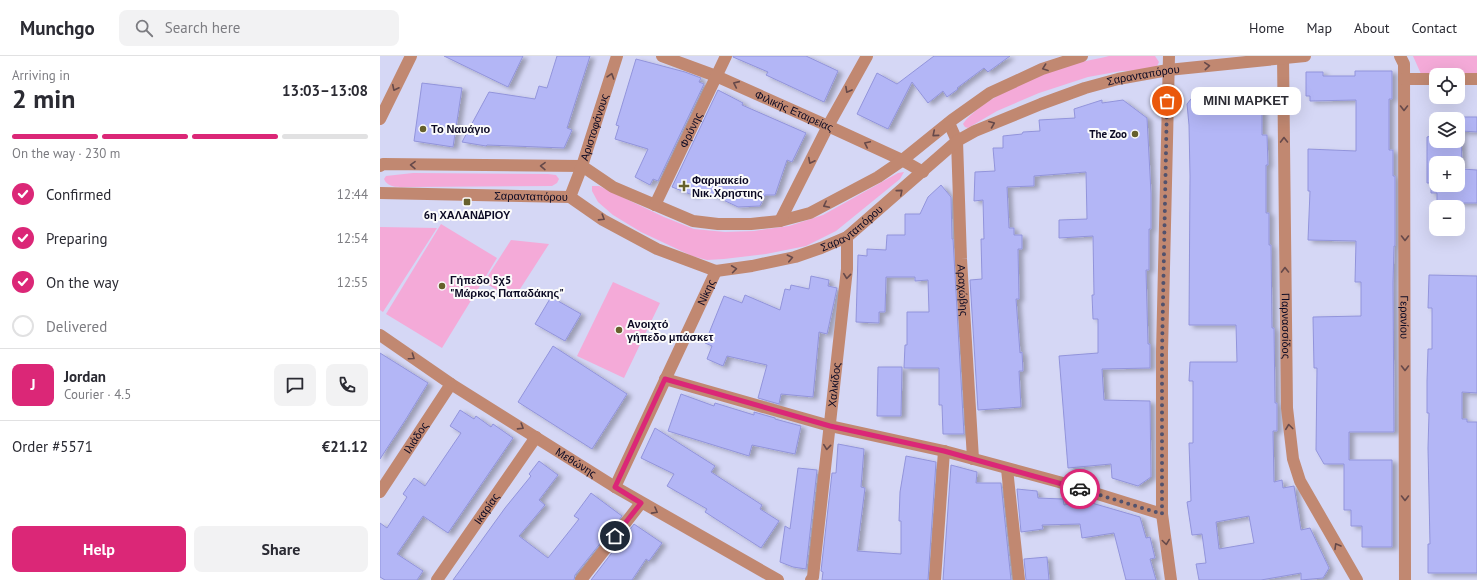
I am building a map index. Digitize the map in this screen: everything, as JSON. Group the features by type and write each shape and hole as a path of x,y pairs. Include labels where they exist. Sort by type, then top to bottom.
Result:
{"street":[{"path":"380,119 411,56"},
{"name":"Αριστοφάνους","path":"570,197 582,166 617,56"},
{"name":"Φιλικής Εταιρείας","path":"662,56 716,76 902,160 924,172"},
{"name":"Φρύνης","path":"655,205 726,56"},
{"path":"780,221 828,126 867,56"},
{"path":"380,166 391,164 582,166 613,187 693,221 718,224 751,224 780,221 810,213 878,177 990,93 1042,69 1082,56"},
{"path":"1168,56 1162,352 1162,514 1171,580"},
{"name":"Σαρανταπόρου","path":"380,193 570,197 603,220 657,249 716,271 752,266 795,257 848,237 957,142 975,131 1085,88 1118,79 1168,70 1283,57 1306,56"},
{"name":"Γερανίου","path":"1400,56 1404,64 1406,580"},
{"name":"Παρνασσίδος","path":"1283,57 1287,408 1289,430 1294,459 1300,481 1357,580"},
{"path":"1404,79 1429,79"},
{"path":"1465,79 1477,79"},
{"name":"Αραχώβης","path":"948,123 957,142 961,258 973,459"},
{"name":"Χαλκίδος","path":"811,580 813,576 848,270 848,237"},
{"name":"Νίκης","path":"615,487 716,271"},
{"name":"Μεθώνης","path":"380,335 451,384 615,487 778,580"},
{"path":"665,379 830,426 944,451 1059,482 1162,514"},
{"name":"Ιλιάδος","path":"380,492 451,384"},
{"name":"Ικαρίας","path":"437,580 536,437"},
{"path":"935,580 944,451"},
{"path":"1007,469 1019,580"},
{"path":"581,580 641,503"}],"shaded area":[{"path":"1109,56 1155,56 1159,62 1156,68 1149,70 1121,71 1088,77 1039,93 997,111 968,128 963,124 982,106 1022,83 1061,67"},
{"path":"1413,56 1477,56 1477,75 1465,75 1465,68 1429,68 1429,74 1421,74"},
{"path":"904,172 900,179 836,231 806,246 766,254 724,259 707,260 692,256 641,232 613,215 598,202 592,191 592,186 599,186 664,217 694,229 725,232 754,231 789,226 823,215 898,173"},
{"path":"413,173 548,174 556,175 559,179 557,183 552,186 396,187 386,182 384,179 386,176"},
{"name":"Γήπεδο 5χ5 \"Μάρκος Παπαδάκης\"","path":"441,224 497,258 442,348 386,314"},
{"path":"380,227 437,228 383,312 380,310"},
{"path":"511,240 549,244 513,300 484,282"},
{"name":"Ανοιχτό γήπεδο μπάσκετ","path":"613,282 660,303 624,378 577,356"}],"building":[{"path":"444,56 523,56 508,87"},
{"path":"557,56 590,56 567,128 572,130 564,148 486,146 462,142 489,92 535,99 539,86 547,88"},
{"path":"733,56 806,56 838,71 824,102 766,75 768,72"},
{"path":"934,56 1010,56 988,72 984,68 947,97 943,91 928,103 912,82 888,129 857,114 877,73 897,84"},
{"path":"636,59 685,72 701,78 699,82 704,84 658,181 653,179 650,185 635,177 648,149 615,139 619,126 616,125"},
{"path":"1355,71 1392,71 1392,99 1389,99 1389,150 1393,150 1393,176 1395,176 1395,246 1393,283 1394,432 1349,432 1349,460 1392,460 1392,547 1362,547 1362,526 1351,526 1351,510 1344,510 1344,464 1324,464 1316,450 1317,368 1314,368 1313,317 1361,316 1361,282 1355,282 1356,241 1308,240 1310,191 1308,191 1308,149 1356,151 1356,100 1310,101 1310,96 1306,96 1306,72 1323,72 1323,76 1355,76"},
{"path":"422,83 462,88 453,147 414,141"},
{"path":"1199,89 1262,89 1262,135 1267,135 1268,165 1266,165 1266,213 1269,213 1269,245 1271,245 1272,328 1274,328 1275,403 1277,403 1277,431 1273,431 1274,482 1282,480 1283,488 1294,486 1301,530 1310,528 1329,568 1323,578 1301,580 1301,573 1261,580 1199,580 1196,564 1206,563 1202,534 1192,535 1187,502 1191,501 1189,443 1193,443 1193,381 1189,381 1190,362 1237,362 1236,325 1189,325 1190,176 1187,104","holes":["1249,516 1254,543 1219,549 1216,522"]},
{"path":"718,90 743,103 742,105 806,133 792,162 787,160 775,195 765,195 760,206 738,207 698,188 695,196 672,187"},
{"path":"1102,100 1102,103 1123,100 1147,118 1151,193 1149,270 1146,270 1150,368 1102,369 1104,400 1150,401 1151,477 1138,486 1112,478 1111,464 1068,468 1059,356 1098,353 1098,319 1093,319 1093,236 1059,238 1059,220 1087,219 1086,172 1034,176 1034,186 1007,187 1009,228 1014,228 1014,235 1022,235 1022,249 1018,249 1019,299 1016,299 1020,353 1022,352 1023,371 1019,371 1021,407 978,410 970,280 982,279 981,239 984,239 983,200 974,201 975,172 995,171 993,148 1003,148 1003,136 1022,134 1023,132 1040,131 1039,120 1075,118 1074,109"},
{"path":"1465,117 1477,117 1477,132 1465,131"},
{"path":"1429,136 1429,148 1461,148 1462,156 1429,156 1429,183 1427,183 1427,137"},
{"path":"1465,169 1477,170 1477,203 1465,203 1465,200 1437,200 1437,193 1431,193 1465,192"},
{"path":"941,185 951,197 952,239 964,434 943,434 942,405 939,405 939,368 904,368 905,345 907,345 907,312 929,312 928,280 915,281 915,277 886,277 885,312 879,312 879,323 856,322 858,255 867,256 867,249 886,250 887,235 905,235 905,214 920,214 928,197"},
{"path":"1429,275 1477,276 1477,393 1462,392 1462,419 1467,419 1467,422 1477,422 1477,573 1428,573 1428,544 1430,544 1428,448 1429,413 1427,413 1427,381 1428,349 1432,349 1432,308 1428,308"},
{"path":"811,276 829,280 828,286 837,288 827,334 819,332 813,397 781,394 779,404 758,398 767,365 727,356 723,366 707,359 712,346 705,343 724,296 742,303 745,295 780,310 785,289 790,290 791,285 809,289"},
{"path":"551,297 581,314 565,341 535,324"},
{"path":"553,346 627,394 592,449 518,402"},
{"path":"380,353 428,383 380,459"},
{"path":"878,367 902,367 901,416 877,416"},
{"path":"681,394 714,406 715,403 754,415 754,412 801,426 795,454 752,445 749,456 668,431"},
{"path":"460,410 474,419 476,416 491,427 493,424 513,438 448,533 423,516 397,554 423,571 417,580 385,580 380,577 380,523 387,528 407,497 403,494 414,478 425,486 461,433 450,426"},
{"path":"655,428 715,466 711,472 762,505 760,509 779,521 761,548 705,512 707,509 667,486 674,474 641,458"},
{"path":"838,444 864,449 861,487 865,488 857,551 901,554 901,521 899,521 900,492 906,456 936,462 928,580 822,580 823,572 821,571 832,473 836,473"},
{"path":"539,461 558,475 539,500 545,505 519,536 548,558 579,519 574,516 591,493 622,516 575,575 574,580 453,580 505,508 531,476 529,474"},
{"path":"951,465 977,472 976,483 1001,483 1011,580 943,580"},
{"path":"798,468 817,470 806,569 793,567 780,562 785,526 790,529"},
{"path":"1017,489 1037,491 1038,498 1063,499 1064,505 1085,501 1140,517 1146,538 1150,537 1155,558 1150,559 1156,580 1126,580 1114,533 1082,538 1080,524 1042,525 1043,529 1021,532"},
{"path":"634,524 662,543 649,561 646,559 632,580 591,580"},
{"path":"1047,557 1049,580 1026,580 1024,559"}],"way so far":[{"path":"1080,489 1162,514 1162,352 1167,101"}],"place":[{"name":"ΜΙΝΙ ΜΑΡΚΕΤ","path":"1167,101"},
{"name":"Το Ναυάγιο","path":"423,129"},
{"name":"The Zoo","path":"1135,134"},
{"name":"Φαρμακείο Νικ. Χρηστιης","path":"684,186"},
{"name":"6η ΧΑΛΑΝΔΡΙΟΥ","path":"467,202"},
{"name":"Γήπεδο 5χ5 \"Μάρκος Παπαδάκης\"","path":"442,286"},
{"name":"Ανοιχτό γήπεδο μπάσκετ","path":"619,330"}],"route":[{"path":"615,536 641,503 615,487 665,379 830,426 944,451 1080,489"}]}
